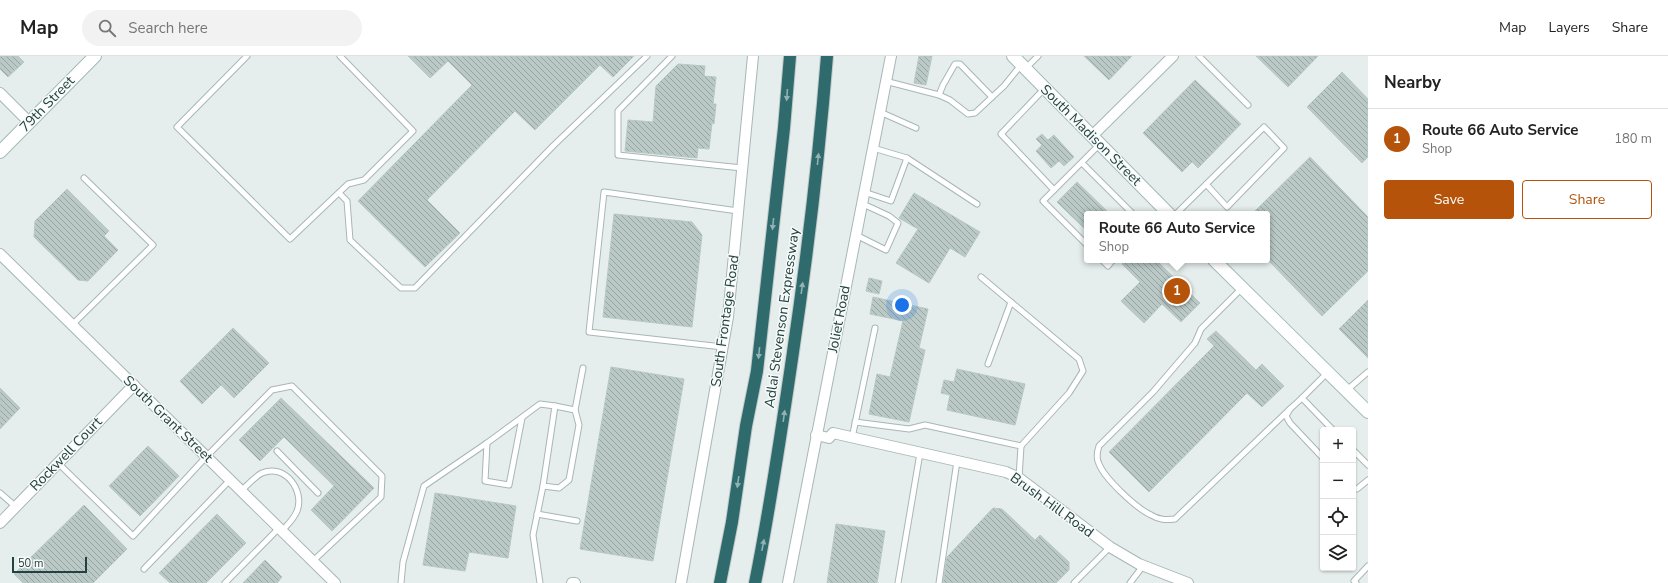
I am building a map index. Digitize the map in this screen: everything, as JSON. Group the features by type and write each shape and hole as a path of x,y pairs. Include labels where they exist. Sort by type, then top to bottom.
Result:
{"highway":[{"name":"Adlai Stevenson Expressway","path":"720,583 732,522 746,426 757,371 784,128 790,56"},
{"name":"Adlai Stevenson Expressway","path":"755,583 776,468 810,238 827,56"}],"street":[{"name":"79th Street","path":"0,152 95,56"},
{"name":"South Frontage Road","path":"682,583 728,317 753,56"},
{"name":"Joliet Road","path":"788,583 891,56"},
{"name":"South Madison Street","path":"1013,56 1166,211"},
{"path":"1096,140 1173,56"},
{"path":"0,93 29,122"},
{"name":"South Grant Street","path":"0,254 334,583"},
{"path":"1217,263 1368,412"},
{"name":"Rockwell Court","path":"0,523 134,386"},
{"name":"Brush Hill Road","path":"816,435 829,438 833,433 1006,472 1019,478 1110,547 1143,566 1188,583"}],"lane":[{"path":"247,56 177,127 290,239 348,184 364,180 413,131 340,56"},
{"path":"339,193 347,201 350,240 401,288 415,288 553,146 647,56"},
{"path":"672,56 618,111 618,155 742,168"},
{"path":"885,81 939,95 950,100 968,114 975,113 1023,67 1038,56"},
{"path":"1199,56 1248,105"},
{"path":"939,95 955,64 960,64 992,97"},
{"path":"1045,88 1001,134 1054,190"},
{"path":"880,112 916,128"},
{"path":"1179,211 1206,184 1264,127 1284,148 1227,207 1206,184"},
{"path":"1084,242 1043,201 1082,162 1096,140"},
{"path":"873,148 907,158 977,204"},
{"path":"864,192 891,201 907,158"},
{"path":"1082,162 1130,211"},
{"path":"72,325 153,245 84,178"},
{"path":"723,346 589,332 604,192 738,211"},
{"path":"856,235 886,250 898,223 889,216 862,204"},
{"path":"981,277 1079,359 1083,371 1069,393 1021,446 1019,478"},
{"path":"1242,288 1201,329 1195,343 1153,392 1099,446 1097,452 1099,465 1107,476 1141,509 1151,516 1163,520 1175,519 1328,372"},
{"path":"988,364 1011,302"},
{"path":"852,438 875,328"},
{"path":"543,486 559,488 569,480 579,425 575,410 583,368"},
{"path":"1346,391 1368,372"},
{"path":"58,463 133,536 206,457 272,390 292,386 382,476 380,497 313,561"},
{"path":"1302,398 1330,427"},
{"path":"401,583 402,562 424,486 487,443 540,404 575,410"},
{"path":"540,583 533,535 543,486 555,406"},
{"path":"1290,409 1286,416 1290,423 1320,455"},
{"path":"487,443 484,481 510,485 522,418"},
{"path":"855,422 910,429 925,425 1021,446"},
{"path":"277,451 318,493"},
{"path":"898,583 920,453"},
{"path":"1356,453 1368,465"},
{"path":"939,583 957,461"},
{"path":"225,583 293,518 299,503 297,490 290,479 278,472 271,471 263,473 256,477 241,491"},
{"path":"290,479 298,472"},
{"path":"144,569 230,480"},
{"path":"1356,489 1368,480"},
{"path":"0,493 15,506"},
{"path":"537,514 577,521"},
{"path":"1074,583 1110,547"},
{"path":"1130,583 1143,566"},
{"path":"1354,582 1368,566"}],"building":[{"path":"0,56 18,56 24,62 8,77 0,69"},
{"path":"408,56 634,56 613,77 600,65 535,130 515,111 427,200 460,233 425,267 358,201 472,85 448,61 430,78"},
{"path":"919,56 932,56 926,85 914,83"},
{"path":"1084,56 1132,56 1109,80"},
{"path":"1256,56 1318,56 1288,87"},
{"path":"678,64 705,66 704,76 716,77 713,104 716,104 709,149 698,148 697,158 625,151 628,120 653,122 656,86"},
{"path":"1342,72 1368,99 1368,157 1362,163 1307,107"},
{"path":"1195,80 1241,124 1198,168 1192,162 1182,172 1143,133"},
{"path":"1042,134 1048,140 1054,135 1074,157 1064,166 1059,161 1051,168 1036,151 1042,145 1036,139"},
{"path":"1310,157 1368,217 1368,271 1322,316 1270,262 1270,211 1255,211"},
{"path":"1077,182 1107,211 1084,211 1084,228 1057,202"},
{"path":"67,189 109,231 104,236 118,250 88,281 78,280 34,237 35,221"},
{"path":"914,193 980,232 965,257 950,248 929,283 896,263 918,229 899,218"},
{"path":"614,214 692,222 702,235 692,327 603,317"},
{"path":"1159,263 1200,303 1181,322 1162,304 1144,323 1121,301 1140,282 1122,264"},
{"path":"869,278 882,281 879,294 866,291"},
{"path":"873,297 928,309 919,348 925,350 909,422 869,414 877,374 890,377 903,321 870,314"},
{"path":"1368,300 1368,358 1339,329"},
{"path":"233,328 269,363 234,398 221,385 202,404 180,381"},
{"path":"1216,331 1256,370 1262,364 1284,386 1262,407 1247,393 1149,492 1109,452 1214,346 1207,339"},
{"path":"611,367 684,379 653,561 580,549"},
{"path":"957,369 1025,384 1015,425 947,410 950,395 941,393 944,380 954,382"},
{"path":"0,388 20,408 0,429"},
{"path":"281,398 374,488 332,531 311,510 334,486 284,437 260,461 239,440"},
{"path":"148,446 179,476 140,516 109,486"},
{"path":"435,493 516,506 508,558 469,552 465,571 423,565"},
{"path":"84,505 127,549 93,583 23,583 14,574"},
{"path":"993,508 1002,509 1035,540 1040,535 1069,562 1069,570 1056,583 943,583 947,557"},
{"path":"217,514 246,543 206,583 170,583 159,573"},
{"path":"836,524 885,531 877,583 827,583"},
{"path":"265,560 282,577 277,583 243,583"}],"place":[{"name":"Route 66 Auto Service","path":"1177,291"}]}
